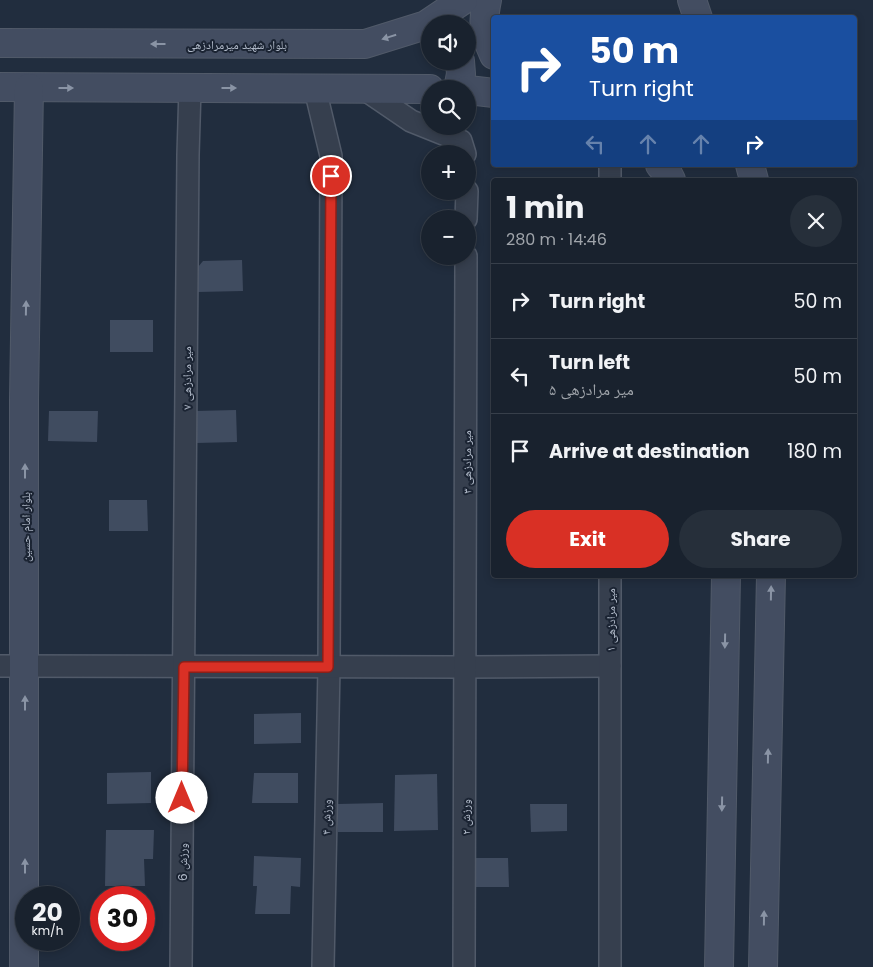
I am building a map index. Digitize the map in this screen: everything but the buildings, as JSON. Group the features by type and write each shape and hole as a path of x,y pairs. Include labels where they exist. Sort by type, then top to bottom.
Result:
{"main road":[{"name":"بلوار شهید میرمرادزهی","path":"443,15 463,0"},
{"path":"487,0 484,18 486,40 491,49"},
{"path":"692,0 697,15"},
{"name":"بلوار شهید میرمرادزهی","path":"0,43 365,44 421,28"},
{"path":"0,87 421,89"},
{"name":"بلوار امام حسین","path":"24,967 12,666 24,400 29,88"},
{"path":"476,91 491,93"},
{"path":"662,167 670,178"},
{"path":"719,967 726,578"},
{"path":"763,967 771,578"}],"street":[{"name":"میر مرادزهی ۷","path":"184,667 190,88"},
{"name":"ورزش ۴","path":"314,89 331,156 328,667 323,967"},
{"path":"364,89 411,121 462,141 463,145"},
{"name":"میر مرادزهی ۳","path":"465,667 466,265"},
{"name":"میر مرادزهی ۱","path":"610,578 610,967"},
{"path":"12,666 610,666"},
{"name":"ورزش 6","path":"181,967 184,667"},
{"name":"ورزش ۲","path":"464,967 465,667"}],"route":[{"path":"182,798 184,667 328,667 331,176"}]}
